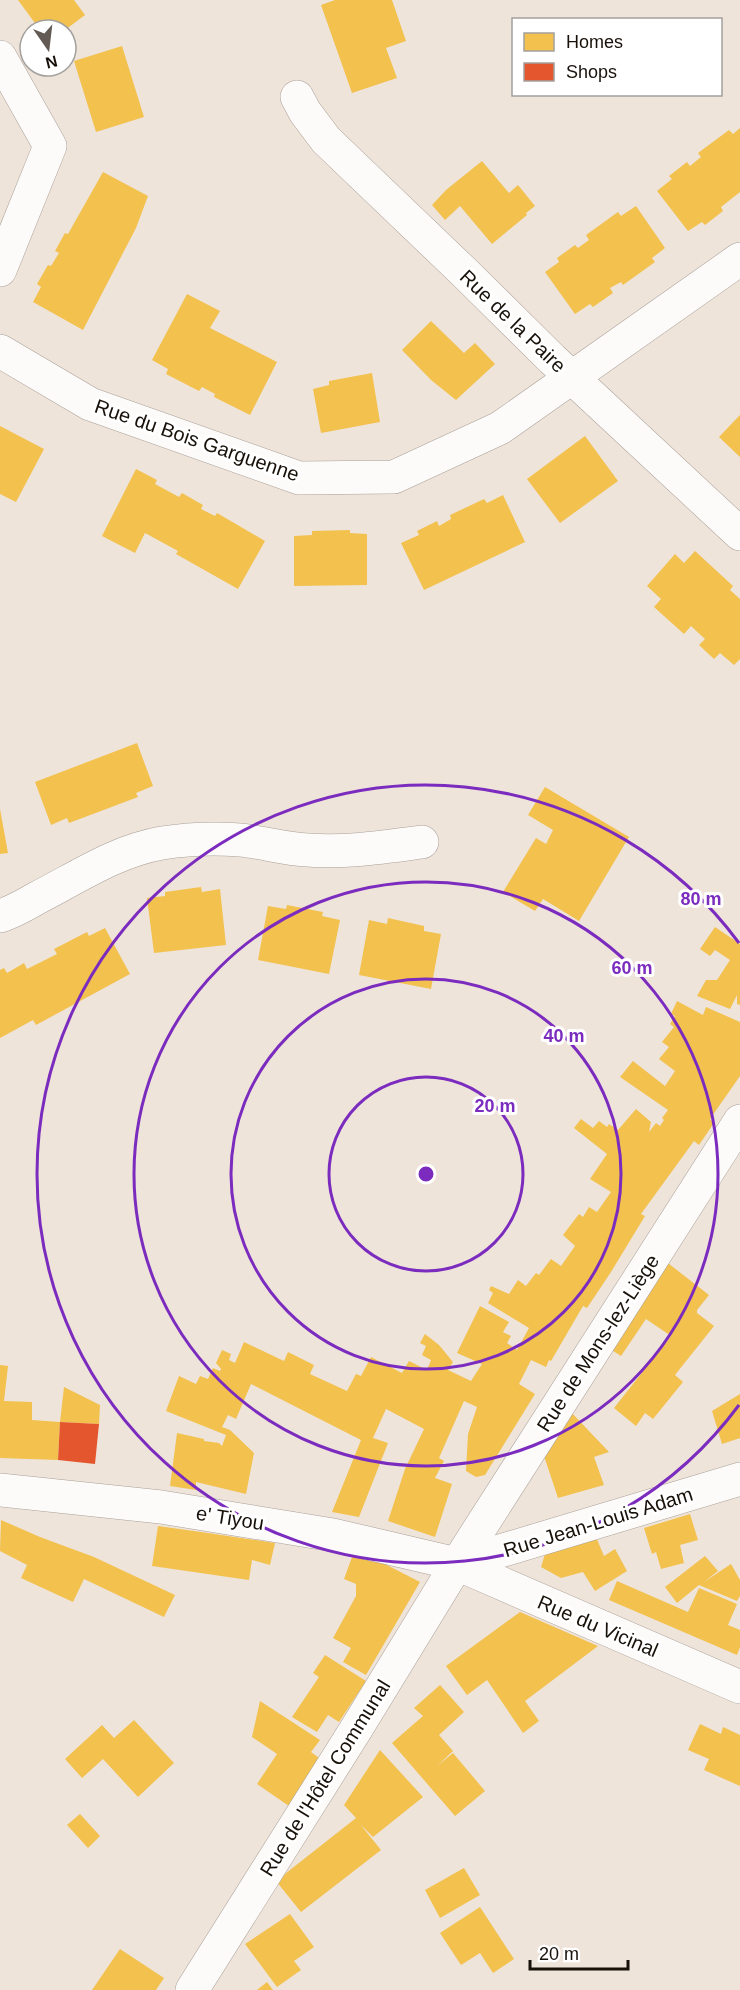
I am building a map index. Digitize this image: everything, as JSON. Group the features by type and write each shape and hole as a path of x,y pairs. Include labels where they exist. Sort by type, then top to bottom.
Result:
{"street":[{"path":"0,57 50,146 0,270"},
{"name":"Rue de la Paire","path":"297,98 326,140 571,377 740,534"},
{"name":"Rue du Bois Garguenne","path":"0,351 90,404 299,478 394,477 500,428 740,259"},
{"path":"0,916 103,862 161,843 189,839 241,840 308,850 335,850 379,848 422,842"},
{"name":"Rue de Mons-lez-Liège","path":"457,1564 740,1122"},
{"name":"Rue Jean-Louis Adam","path":"457,1564 740,1479"},
{"name":"e' Tiyou","path":"0,1490 161,1507 333,1535 457,1564"},
{"name":"Rue du Vicinal","path":"457,1564 740,1687"},
{"name":"Rue de l'Hôtel Communal","path":"192,1990 457,1564"}],"building: Homes":[{"path":"18,0 74,0 85,15 78,20 78,18 31,18"},
{"path":"335,0 392,0 406,41 386,48 397,78 352,93 321,5"},
{"path":"122,46 144,117 96,132 78,74 78,60"},
{"path":"740,128 740,192 721,207 723,211 705,225 702,222 688,231 657,191 672,179 669,176 687,162 690,166 701,157 698,153 729,130 733,134"},
{"path":"482,161 509,193 518,185 535,206 492,244 460,206 445,220 432,205 446,190"},
{"path":"103,172 148,196 136,228 83,330 33,302 41,287 37,284 48,265 51,266 59,253 55,251 65,233 68,234"},
{"path":"636,206 665,248 652,258 655,262 623,285 621,282 610,288 613,293 593,307 590,304 575,314 545,272 559,262 557,258 575,245 578,248 589,240 586,235 618,212 621,216"},
{"path":"187,294 220,311 210,328 277,362 250,415 214,397 215,394 202,387 199,391 166,374 168,369 152,360"},
{"path":"431,321 464,353 475,343 495,364 456,400 431,380 402,350"},
{"path":"372,373 380,422 321,433 313,389 329,385 329,381"},
{"path":"740,415 740,457 719,437"},
{"path":"0,426 44,449 16,502 0,494"},
{"path":"585,436 618,481 560,523 527,479"},
{"path":"136,469 157,480 155,484 179,497 182,493 203,505 201,509 215,516 217,513 265,541 238,589 176,554 178,551 145,533 135,553 102,536"},
{"path":"503,495 525,542 424,590 401,543 419,535 417,531 437,521 439,526 451,519 450,515 484,499 487,503"},
{"path":"350,530 350,533 367,534 367,585 294,586 294,536 312,535 312,531"},
{"path":"695,551 733,586 730,590 740,599 740,659 734,665 720,653 714,659 699,645 705,639 691,626 684,634 654,607 661,599 647,586 675,554 684,563"},
{"path":"137,743 153,786 136,793 138,797 69,823 67,818 51,825 35,782"},
{"path":"545,787 629,837 579,921 543,899 535,911 503,892 536,838 546,844 553,830 528,815"},
{"path":"0,809 8,853 0,854"},
{"path":"201,887 202,892 220,889 226,945 154,953 147,898 165,896 165,892"},
{"path":"287,905 323,912 322,916 340,920 329,974 258,960 268,906 286,909"},
{"path":"388,918 424,926 424,931 441,934 431,989 359,975 369,920 387,924"},
{"path":"715,927 740,944 740,1005 737,1004 737,995 730,1009 697,996 706,980 717,980 730,960 715,950 710,956 700,949"},
{"path":"105,928 130,974 36,1025 33,1020 0,1038 0,970 4,968 7,973 24,963 27,969 57,954 54,949 87,932 89,936"},
{"path":"677,1001 703,1015 706,1007 740,1022 740,1076 710,1119 714,1123 699,1145 694,1141 641,1214 645,1216 611,1272 587,1308 583,1306 551,1361 549,1360 546,1367 531,1360 519,1384 535,1394 485,1475 476,1477 466,1471 468,1434 477,1407 464,1401 439,1458 444,1461 435,1478 452,1484 435,1537 388,1521 405,1469 424,1429 386,1409 373,1438 388,1443 359,1517 332,1512 361,1440 251,1384 236,1419 228,1415 222,1427 230,1430 254,1453 246,1494 196,1482 196,1490 170,1486 177,1433 219,1443 222,1446 226,1435 166,1411 179,1376 196,1384 200,1376 208,1379 213,1368 220,1371 221,1369 216,1363 222,1350 231,1354 229,1360 235,1363 244,1342 284,1361 288,1352 314,1365 310,1374 347,1391 356,1374 361,1376 371,1357 402,1373 409,1361 427,1370 431,1360 422,1355 426,1346 420,1343 425,1334 439,1345 453,1362 448,1370 471,1381 482,1364 457,1353 480,1306 509,1322 503,1332 511,1336 507,1343 517,1350 529,1328 488,1303 493,1293 489,1290 491,1286 509,1294 518,1280 526,1286 536,1273 539,1275 551,1259 561,1266 575,1246 563,1235 579,1214 583,1217 589,1207 597,1212 611,1192 590,1179 607,1154 574,1128 581,1119 593,1128 599,1121 607,1127 609,1124 618,1130 636,1109 651,1122 649,1132 656,1123 660,1126 664,1120 662,1118 668,1110 620,1077 633,1061 665,1086 675,1071 659,1059 669,1047 662,1042 674,1027 670,1024 675,1016 671,1014"},
{"path":"664,1260 709,1295 697,1313 714,1326 675,1375 683,1382 653,1419 645,1413 636,1426 614,1408 671,1336 646,1319 621,1356 607,1347"},
{"path":"0,1365 8,1366 4,1401 32,1402 32,1420 60,1422 58,1460 0,1458"},
{"path":"64,1387 100,1405 99,1424 60,1422"},
{"path":"740,1394 740,1438 722,1444 712,1411"},
{"path":"568,1409 609,1452 594,1457 604,1485 558,1498 544,1456"},
{"path":"690,1514 698,1540 680,1545 684,1563 661,1569 656,1552 652,1554 644,1528"},
{"path":"1,1520 94,1557 175,1595 164,1617 84,1579 73,1602 21,1578 27,1565 0,1551"},
{"path":"158,1526 275,1543 270,1565 252,1560 249,1580 152,1566"},
{"path":"596,1537 604,1556 615,1549 627,1571 595,1591 583,1572 561,1578 541,1567 545,1554"},
{"path":"705,1556 718,1571 704,1582 731,1564 740,1580 740,1596 737,1601 699,1585 677,1603 665,1587"},
{"path":"352,1557 377,1560 420,1582 366,1675 343,1662 351,1648 333,1638 356,1596 356,1584 344,1579"},
{"path":"617,1581 688,1612 699,1588 737,1604 728,1625 740,1630 740,1647 737,1655 609,1600"},
{"path":"520,1612 598,1646 525,1701 539,1721 523,1733 487,1680 467,1695 446,1666"},
{"path":"325,1655 366,1681 339,1722 328,1715 317,1732 292,1717 319,1677 313,1673"},
{"path":"440,1685 464,1712 439,1735 453,1751 437,1766 453,1753 485,1791 455,1816 392,1743 423,1716 414,1708"},
{"path":"260,1701 320,1740 311,1752 322,1760 289,1806 257,1784 277,1754 252,1737"},
{"path":"134,1720 174,1763 138,1797 103,1759 82,1778 65,1759 102,1725 114,1738"},
{"path":"700,1724 721,1734 723,1727 740,1735 740,1786 704,1770 709,1759 688,1750"},
{"path":"380,1750 423,1797 373,1837 360,1824 381,1850 301,1912 276,1881 356,1818 344,1805"},
{"path":"80,1814 100,1836 88,1848 67,1825"},
{"path":"464,1868 480,1895 440,1918 425,1890"},
{"path":"480,1907 514,1959 493,1973 480,1953 461,1965 440,1933"},
{"path":"290,1914 314,1947 294,1961 301,1970 277,1987 245,1944"},
{"path":"120,1949 164,1978 156,1990 92,1990"},
{"path":"267,1982 273,1990 257,1990"}],"building: Shops":[{"path":"60,1422 99,1424 95,1464 58,1460"}]}
